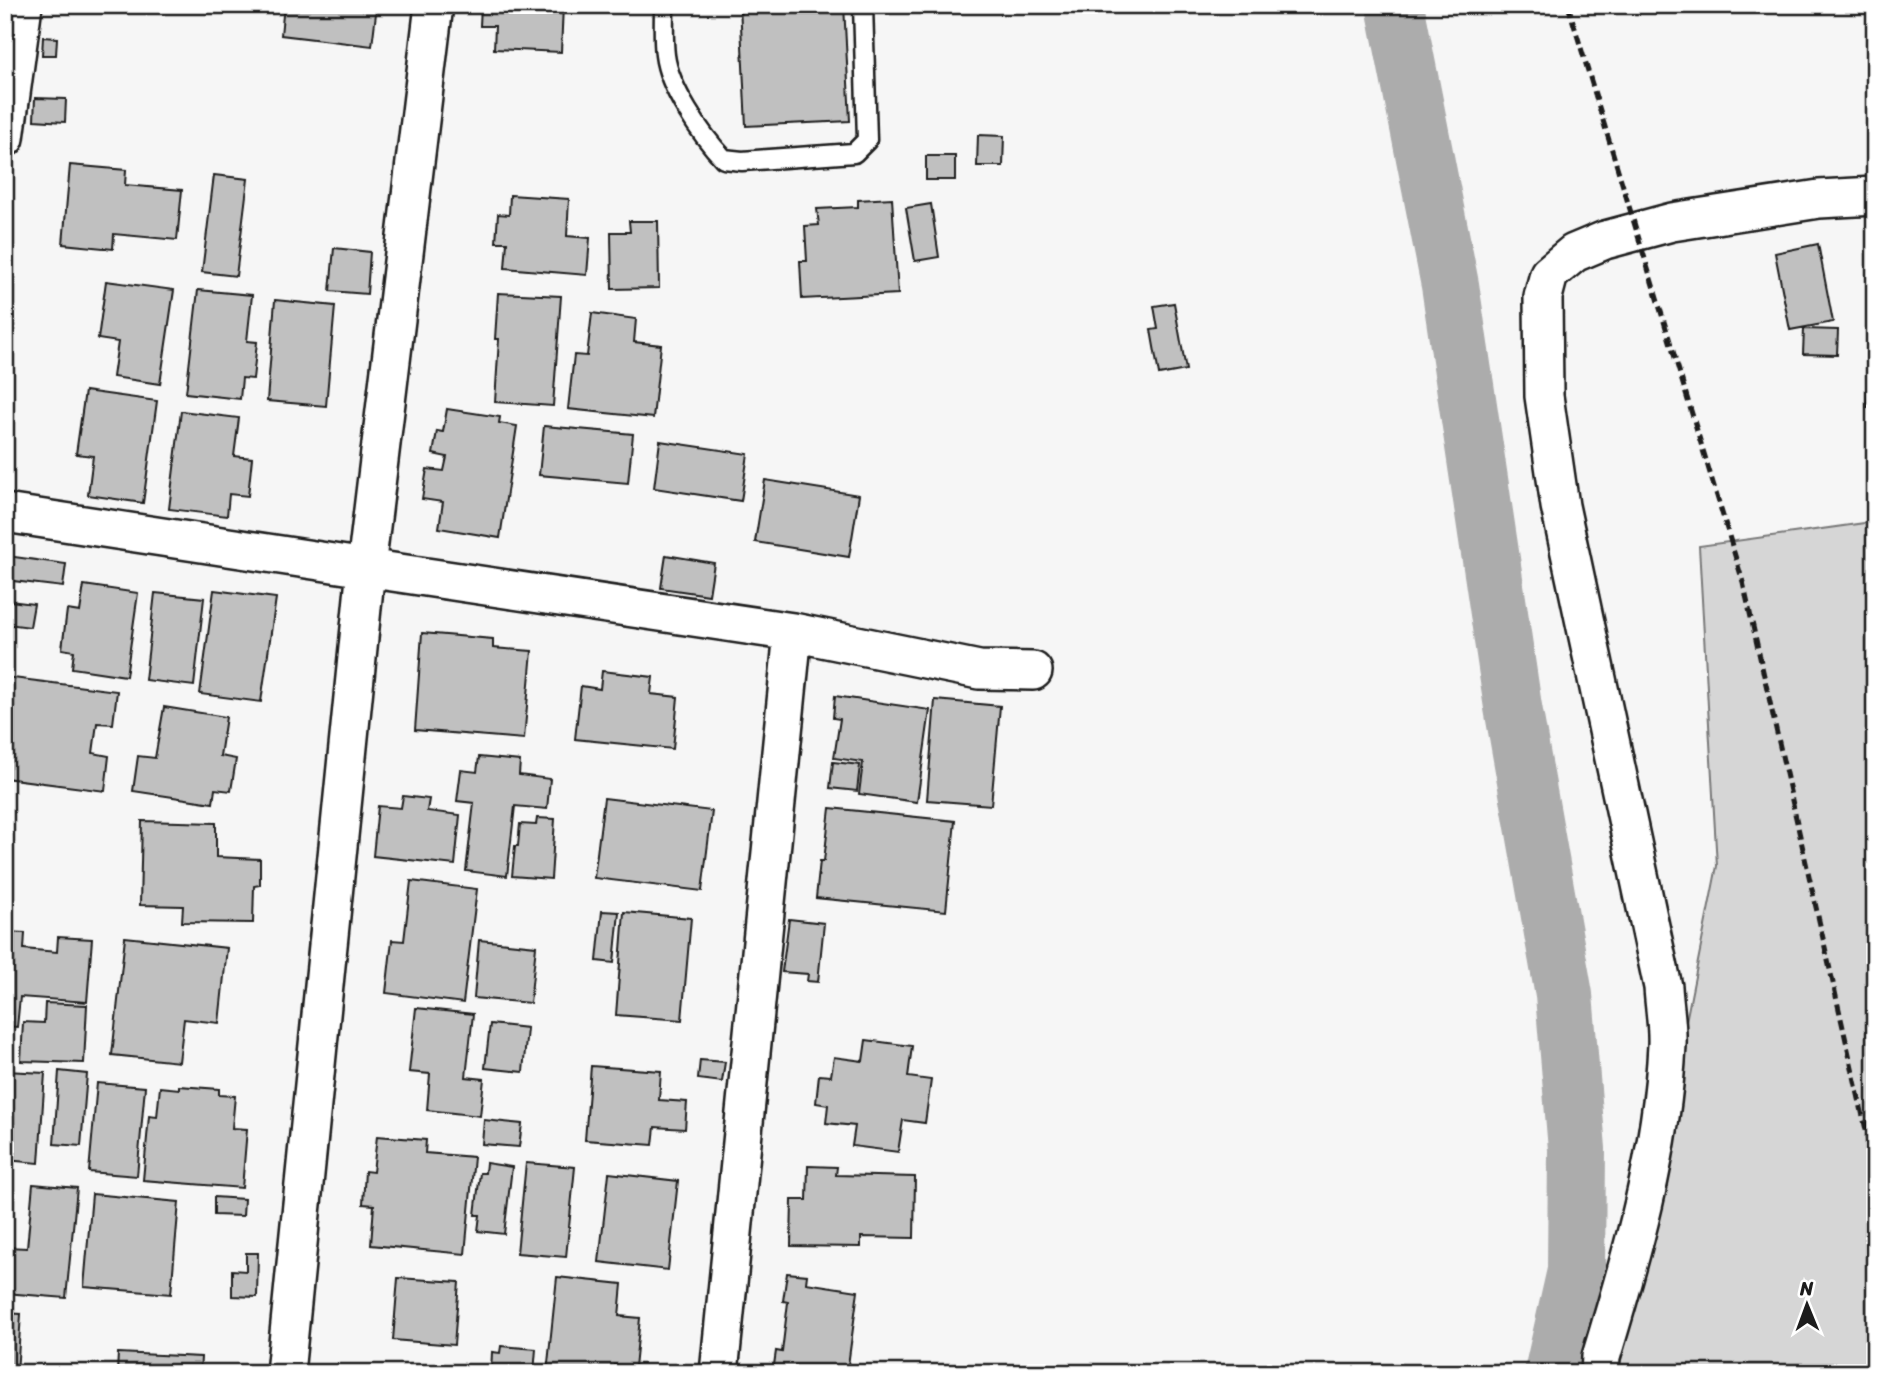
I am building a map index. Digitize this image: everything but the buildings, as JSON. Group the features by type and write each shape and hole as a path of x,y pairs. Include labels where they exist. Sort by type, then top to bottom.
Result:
{"street":[{"path":"5,138 23,5"},
{"path":"285,1373 366,568 434,5"},
{"path":"1600,1373 1601,1357 1645,1201 1660,1124 1667,1042 1663,987 1560,506 1544,396 1543,297 1549,274 1574,253 1605,240 1672,222 1819,199 1875,196"},
{"path":"5,513 793,632 979,670 1033,671"},
{"path":"719,1373 793,632"}],"lane":[{"path":"664,5 665,56 671,80 712,147 724,159 742,161 854,153 867,140 863,5"}],"shaded area":[{"path":"1872,522 1875,541 1875,1373 1616,1373 1717,866 1699,546"}],"waterway":[{"path":"1395,5 1450,285 1513,707 1564,995 1577,1149 1576,1271 1553,1373"}],"railway":[{"path":"1568,5 1743,582 1875,1170"}]}
